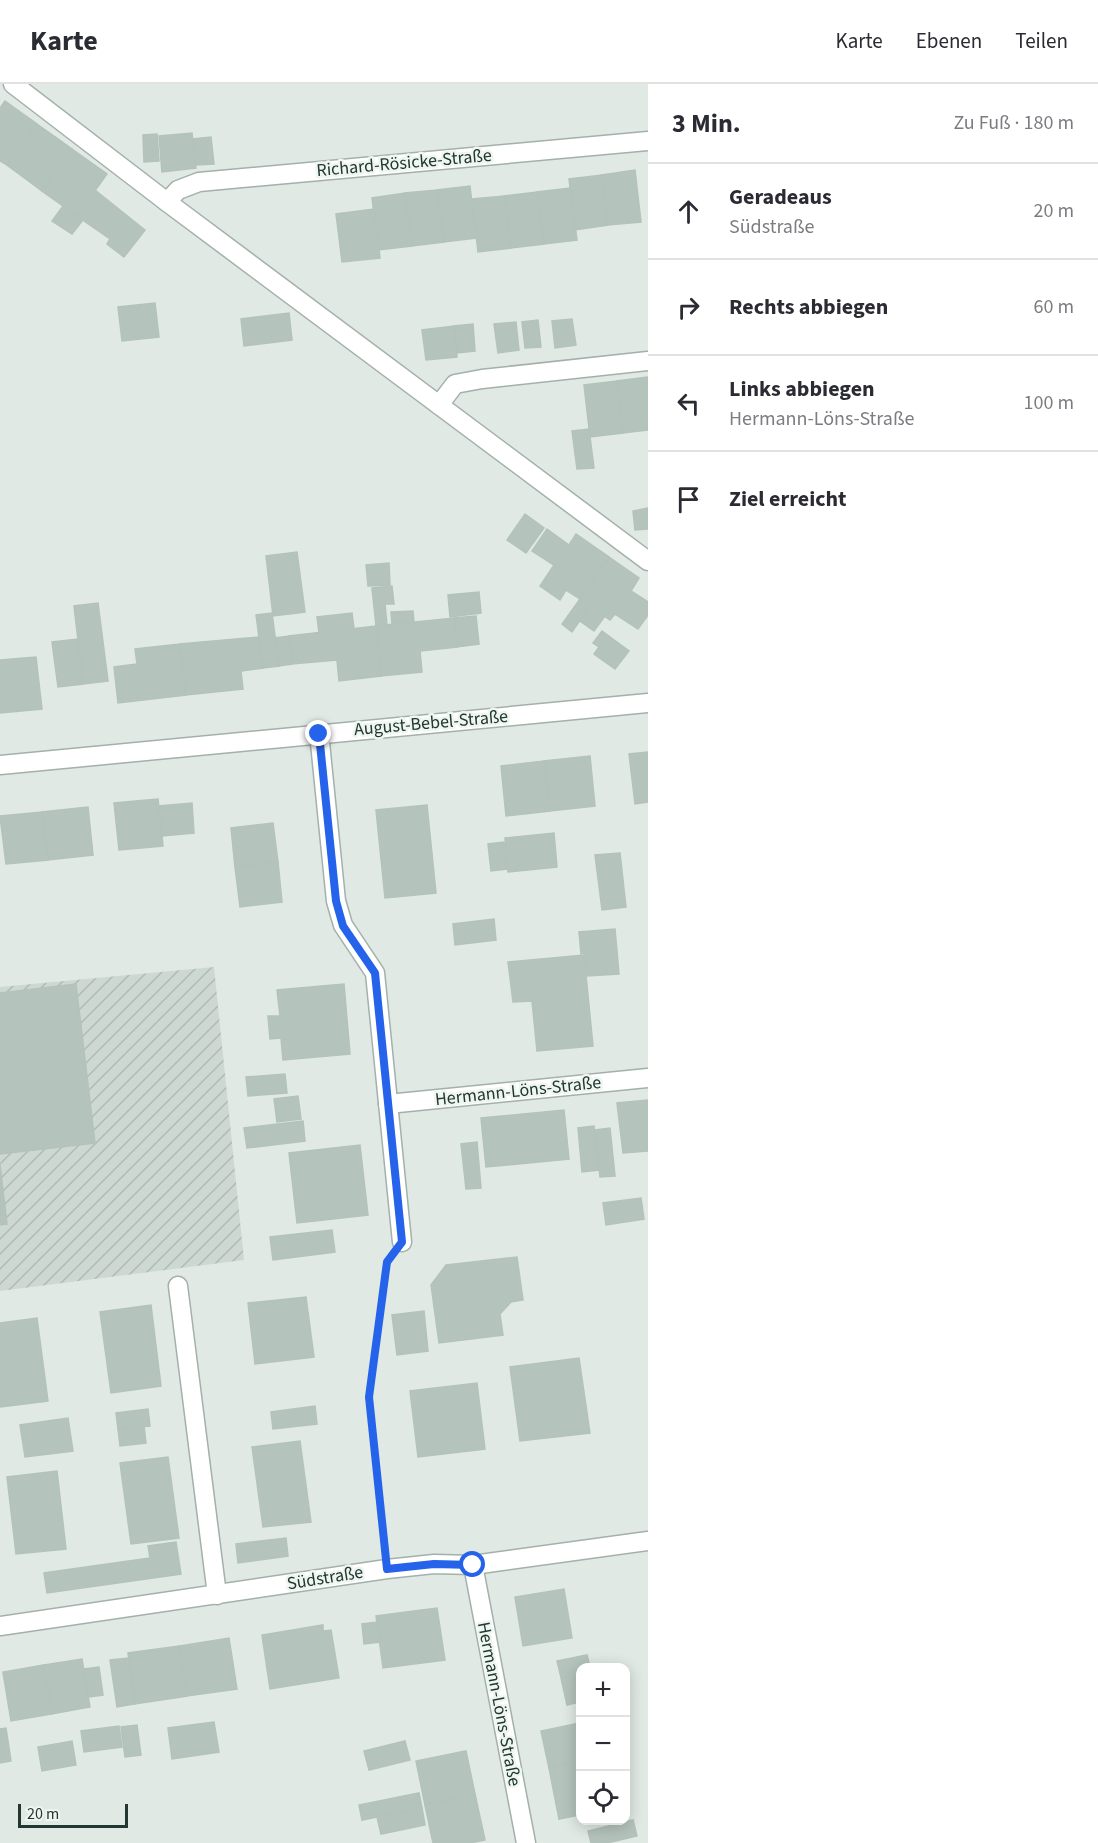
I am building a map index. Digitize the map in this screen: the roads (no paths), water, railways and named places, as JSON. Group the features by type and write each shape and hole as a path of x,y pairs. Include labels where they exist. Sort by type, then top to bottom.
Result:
{"street":[{"path":"13,84 167,202 648,561"},
{"name":"Richard-Rösicke-Straße","path":"167,202 178,190 199,182 648,141"},
{"path":"439,405 456,384 482,379 648,362"},
{"name":"August-Bebel-Straße","path":"0,765 648,703"},
{"path":"319,734 336,901 343,926 375,973 402,1242"},
{"name":"Hermann-Löns-Straße","path":"388,1104 648,1078"},
{"path":"178,1286 217,1595"},
{"name":"Südstraße","path":"0,1626 387,1569 434,1564 473,1565 648,1541"},
{"name":"Hermann-Löns-Straße","path":"473,1565 526,1843"}]}
